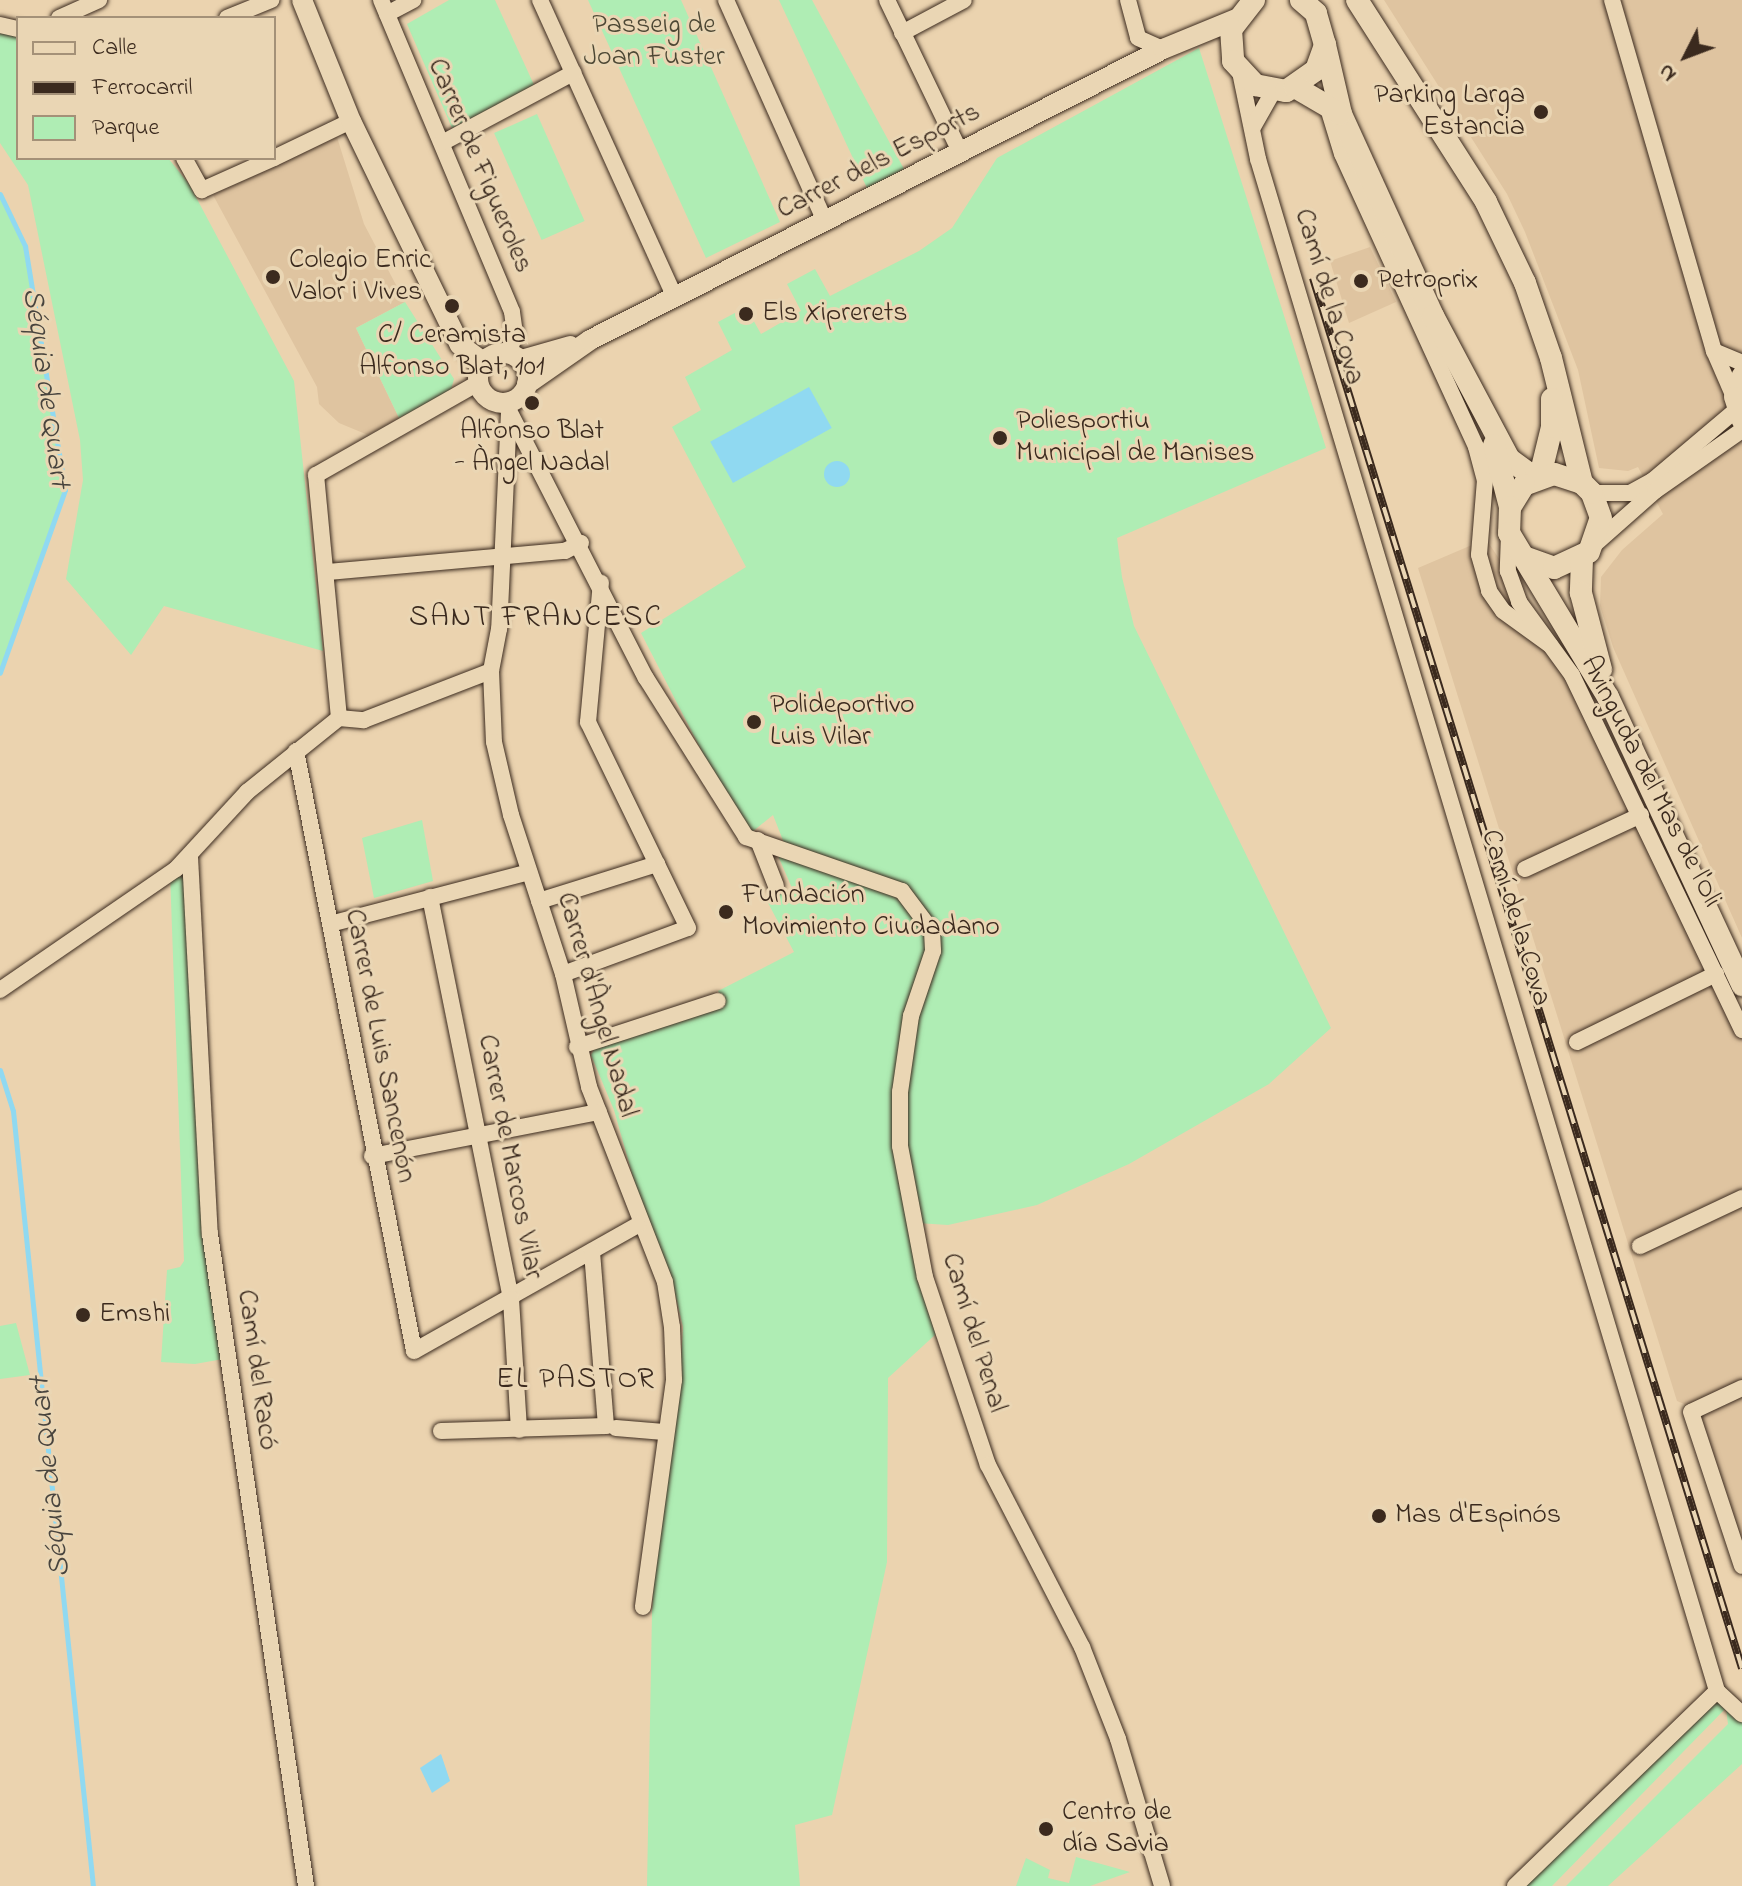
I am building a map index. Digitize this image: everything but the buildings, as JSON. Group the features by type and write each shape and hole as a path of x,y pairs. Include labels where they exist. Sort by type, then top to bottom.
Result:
{"main road":[{"path":"1301,0 1316,13 1325,45 1334,110 1488,425 1509,459 1537,477 1569,476 1587,488"},
{"path":"1357,0 1486,202 1525,283 1551,358 1587,488 1601,518 1589,552 1581,593 1608,697"},
{"path":"1245,7 1230,49 1240,72 1255,85 1284,89 1334,110"},
{"path":"1284,89 1316,70 1325,45"},
{"path":"1510,507 1537,477 1552,427 1551,358"},
{"path":"1488,425 1510,507 1509,533 1527,558 1608,697 1742,985"},
{"path":"1527,558 1554,568 1589,552"}],"street":[{"path":"63,16 99,0"},
{"path":"232,16 271,0"},
{"path":"302,0 351,121 460,345 483,362 515,357 527,384 521,395 507,407"},
{"path":"384,7 413,0"},
{"path":"540,0 675,297"},
{"path":"726,0 825,221"},
{"path":"887,0 960,152"},
{"path":"902,33 964,0"},
{"path":"1128,0 1138,38 1163,49"},
{"path":"1612,0 1714,351 1739,414"},
{"name":"Carrer de Figueroles","path":"384,7 512,312 515,357"},
{"name":"Carrer dels Esports","path":"527,384 590,340 1163,49 1196,36 1245,7"},
{"path":"1196,36 1230,49"},
{"name":"Camí de la Cova","path":"1240,72 1258,159 1717,1691"},
{"path":"442,143 573,73"},
{"path":"1253,127 1284,89"},
{"name":"Avinguda del Mas de l'Oli","path":"1334,110 1342,154 1476,447 1485,480 1479,555 1489,591 1503,611 1550,645"},
{"path":"276,157 351,121"},
{"path":"185,160 202,190 270,160"},
{"name":"Carrer dels Esports","path":"515,357 590,340"},
{"path":"1714,351 1742,363"},
{"path":"339,718 328,572 316,475 478,383 483,362"},
{"path":"1589,552 1739,414 1742,375"},
{"path":"478,383 488,398 507,407 581,543 646,678 752,838 776,886"},
{"name":"Carrer d'Àngel Nadal","path":"507,407 503,554 491,671 494,742 529,872 563,974 577,1047 638,1225 665,1282 672,1327 674,1380 664,1432 643,1607"},
{"path":"1587,488 1630,493 1652,481 1739,414"},
{"name":"Avinguda del Mas de l'Oli","path":"1509,533 1512,581 1519,602 1572,675 1742,1030"},
{"path":"328,572 503,554 565,551 581,543"},
{"path":"563,974 688,928 588,722 601,582"},
{"path":"0,990 190,857 247,792 339,718 364,720 491,671"},
{"name":"Carrer de Luis Sancenón","path":"296,751 372,1156 414,1351 511,1299"},
{"path":"1525,869 1641,815"},
{"name":"Camí del Penal","path":"752,838 902,891 932,931 933,951 911,1016 900,1092 900,1146 925,1277 988,1465 1082,1647 1118,1739 1162,1886"},
{"name":"Camí del Racó","path":"190,857 210,1234 306,1886"},
{"path":"539,901 657,864"},
{"path":"330,924 529,872"},
{"name":"Carrer de Marcos Vilar","path":"430,897 511,1299 519,1430"},
{"path":"1577,1042 1716,974"},
{"path":"577,1047 718,1001"},
{"path":"372,1156 599,1112"},
{"path":"1640,1246 1742,1198"},
{"path":"511,1299 638,1225"},
{"path":"592,1252 611,1427"},
{"path":"1742,1388 1691,1412 1742,1566"},
{"path":"441,1431 611,1427 664,1432"},
{"path":"1515,1886 1717,1691 1742,1714"}],"shaded area":[{"path":"1384,0 1742,0 1742,938 1613,647 1600,606 1601,577 1622,550 1663,514 1638,467 1628,471 1599,468 1578,370 1525,232 1507,194"},
{"path":"337,137 364,224 405,302 356,328 399,418 368,435 339,423 319,404 317,387 213,195"},
{"name":"Petroprix","path":"1370,247 1396,302 1349,323 1330,261"},
{"path":"1486,539 1584,687 1742,1033 1742,1577 1684,1404 1677,1401 1418,568"}],"green space":[{"path":"449,0 495,0 535,87 452,128 407,24"},
{"name":"Passeig de Joan Fuster","path":"588,0 681,0 780,222 706,258"},
{"path":"779,0 812,0 904,169 867,188"},
{"path":"0,25 16,29 16,160 170,160 189,184 294,381 323,651 164,606 131,655 66,579 83,480 80,440 28,185 0,143"},
{"path":"1199,48 1326,448 1117,538 1122,577 1134,626 1331,1028 1269,1084 1129,1164 1037,1205 948,1225 917,1223 908,1187 900,1146 907,1036 897,1084 895,1142 936,1334 888,1378 887,1562 832,1815 795,1825 800,1886 647,1886 652,1612 662,1446 680,1380 683,1327 670,1272 646,1223 614,1110 591,1055 595,1048 668,1020 725,1006 718,991 794,952 767,901 792,888 776,851 817,860 786,848 773,815 746,837 641,633 746,567 672,427 701,410 685,377 732,350 718,322 746,307 761,334 801,311 787,284 815,269 830,296 919,251 952,228 997,158"},
{"path":"537,114 585,221 542,240 494,133"},
{"path":"0,196 25,246 65,490 0,673"},
{"path":"405,302 454,379 450,393 399,418 356,328"},
{"path":"422,820 433,881 374,898 362,838"},
{"path":"190,857 223,1359 195,1364 161,1362 167,1270 180,1267 184,1261 170,873"},
{"path":"16,1323 30,1375 0,1379 0,1326"},
{"path":"1719,1699 1742,1720 1742,1764 1608,1886 1566,1886 1728,1724 1726,1708 1552,1886 1520,1886"},
{"path":"1076,1857 1130,1872 1090,1886 1016,1886 1026,1858 1050,1870 1048,1878 1069,1883"}],"water":[{"path":"809,387 832,428 733,483 710,442"},
{"path":"837,461 846,465 850,474 846,483 837,487 828,483 824,474 828,465"},
{"path":"441,1754 450,1781 432,1793 420,1768"}],"waterway":[{"name":"Séquia de Quart","path":"0,194 25,246 65,490 0,673"},
{"name":"Séquia de Quart","path":"0,1070 13,1111 93,1886"}],"railway":[{"path":"1313,278 1742,1668"}],"place":[{"name":"Parking Larga Estancia","path":"1541,112"},
{"name":"Colegio Enric Valor i Vives","path":"273,277"},
{"name":"Petroprix","path":"1361,281"},
{"name":"C/ Ceramista Alfonso Blat, 101","path":"452,306"},
{"name":"Els Xiprerets","path":"746,314"},
{"name":"Alfonso Blat - Àngel Nadal","path":"532,403"},
{"name":"Poliesportiu Municipal de Manises","path":"1000,438"},
{"name":"Polideportivo Luis Vilar","path":"754,722"},
{"name":"Fundación Movimiento Ciudadano","path":"726,912"},
{"name":"Emshi","path":"83,1315"},
{"name":"Mas d'Espinós","path":"1379,1516"},
{"name":"Centro de día Savia","path":"1046,1829"}],"district":[{"name":"SANT FRANCESC","path":"536,618"},
{"name":"EL PASTOR","path":"576,1380"}]}
